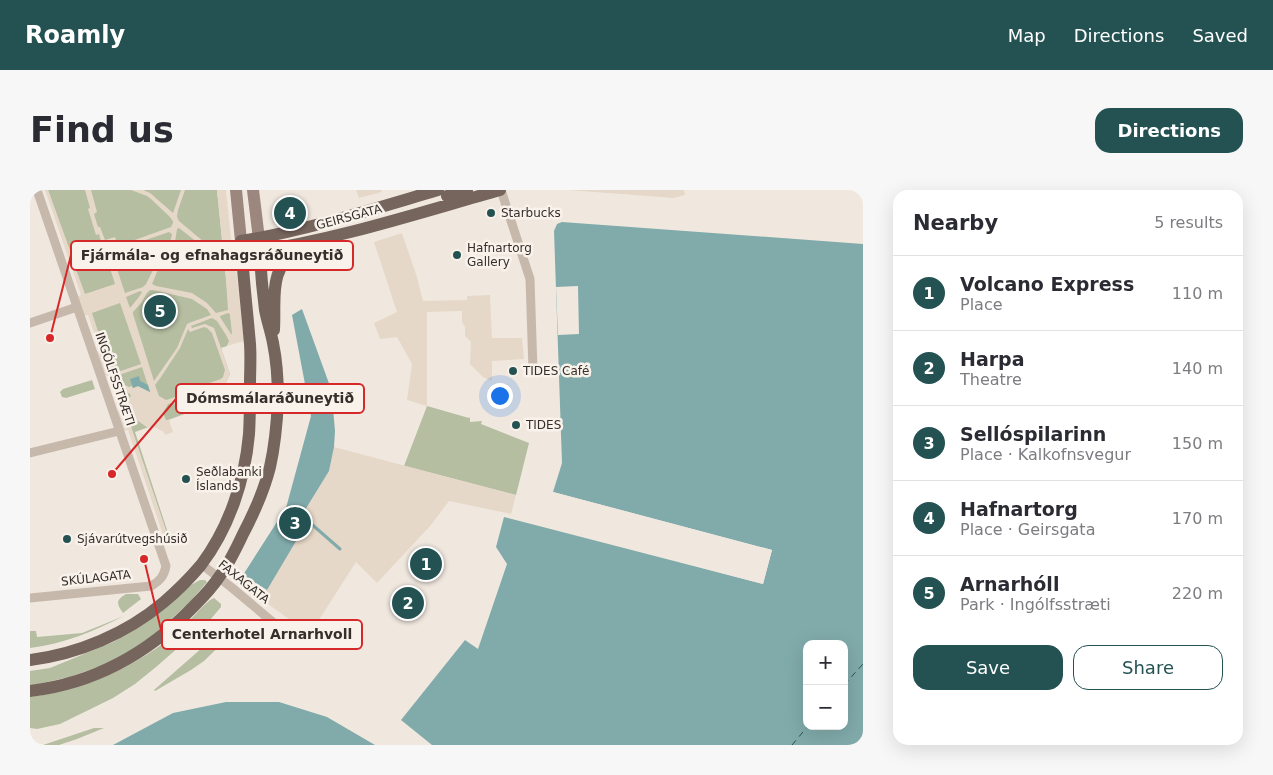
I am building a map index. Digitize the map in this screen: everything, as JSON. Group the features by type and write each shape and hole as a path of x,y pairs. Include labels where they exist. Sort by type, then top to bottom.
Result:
{"main road":[{"path":"30,660 50,658 88,646 134,624 155,610 201,564 220,534 233,507 241,481 248,441 250,406 250,346 236,190"},
{"path":"30,691 62,686 84,679 129,659 153,643 178,623 206,594 219,577 252,517 262,493 269,468 278,398 273,342 265,312 253,190"},
{"name":"GEIRSGATA","path":"259,245 438,190"},
{"name":"GEIRSGATA","path":"401,218 412,206 467,190"},
{"name":"GEIRSGATA","path":"242,247 305,243 500,190"},
{"name":"GEIRSGATA","path":"273,342 274,287 277,276 287,257 305,243"}],"street":[{"name":"INGÓLFSSTRÆTI","path":"38,190 164,558 166,566 162,577"},
{"path":"500,190 530,279 533,370"},
{"path":"30,323 77,307"},
{"path":"30,453 120,431"},
{"name":"FAXAGATA","path":"201,564 293,639"},
{"name":"SKÚLAGATA","path":"30,598 151,586 162,577"}],"green space":[{"path":"48,190 217,190 233,333 227,346 221,348 230,374 223,389 226,399 135,432 167,534 129,421"},
{"path":"92,380 95,389 66,398 62,397 60,392 63,389"},
{"path":"427,406 470,417 470,422 482,421 481,424 529,443 516,495 404,466"},
{"path":"200,580 207,582 190,602 149,639 125,654 104,665 69,677 30,686 30,671 50,668 113,642 138,628 189,586"},
{"path":"126,594 138,594 141,599 123,613 118,602"},
{"path":"214,598 221,604 221,607 210,620 135,684 113,698 60,724 37,729 30,728 30,697 71,689 129,665 164,643 180,630 206,603"},
{"path":"124,616 78,636 30,648 30,631 36,631 37,637 82,633"},
{"path":"235,619 241,625 204,661 154,690"},
{"path":"94,728 104,728 59,745 43,745"}],"shaded area":[{"path":"45,190 48,190 74,261 95,254 92,245 101,241 99,234 96,235 88,209 90,208 85,190 91,190 97,212 94,214 105,240 115,237 118,246 171,227 173,223 169,216 151,199 131,190 143,190 150,193 173,213 181,190 185,190 178,210 177,217 179,221 217,253 219,252 218,244 222,239 217,190 226,190 244,341 227,346 229,341 226,335 217,321 212,318 191,326 192,328 205,324 214,328 230,374 223,389 226,399 223,400 219,390 210,386 203,388 201,393 188,397 188,399 168,404 163,413 166,420 169,420 173,432 165,435 164,432 152,426 148,428 138,421 130,424 167,534 163,535 128,430 124,431 117,411 120,410 110,377 105,375 96,352 100,350 88,315 84,316 77,297 81,295","holes":["179,228 225,264 228,310 216,313 207,303 192,293 152,284 159,267 175,242 177,229","169,232 172,234 146,284 143,287 125,293 114,260 122,257 119,249","95,256 99,265 108,262 115,284 85,294 74,264","153,290 192,299 207,309 211,315 187,324 177,348 154,381 133,314 147,293","140,291 142,292 130,308 126,297","120,303 141,364 112,374 111,372 115,370 114,367 110,368 109,365 112,360 109,352 105,353 92,313","228,313 230,314 231,334 220,317","204,327 212,333 225,370 223,377 192,389 191,392 166,400 159,396 155,385 180,348 188,329 190,332","142,367 150,392 138,386 133,388 132,386 121,382 119,375","115,376 120,387 131,395 128,406 124,408 113,377"]},
{"path":"356,190 381,190 382,192 359,198"},
{"path":"568,190 684,190 685,195 674,198"},
{"path":"402,233 423,301 467,300 467,296 490,295 492,338 522,338 524,359 492,361 492,381 483,377 470,364 471,342 465,336 462,311 427,312 427,406 407,400 412,364 397,337 380,339 374,323 397,312 374,242"},
{"path":"334,447 516,495 511,514 449,501 431,525 377,583 356,562 317,623 336,644 332,650 261,599 308,521 302,515 329,471"}],"water":[{"path":"562,222 863,244 863,745 432,745 401,720 465,640 478,649 507,564 496,547 504,517 763,584 772,550 553,492 562,463 554,231 557,224"},
{"path":"302,309 331,389 324,390 333,408 334,447 329,471 302,515 308,521 267,590 243,575 286,508 311,416 292,315"},
{"path":"139,376 140,381 148,385 150,392 138,386 133,388 130,379"},
{"path":"226,702 279,702 327,717 375,745 113,745 173,713"}],"pier":[{"path":"578,286 579,334 558,335 556,287"},
{"path":"553,492 772,550 763,584 544,526 544,524 762,581 769,551 552,494"}],"waterway":[{"path":"308,521 340,549"}],"ferry route":[{"path":"848,681 863,664"},
{"path":"792,745 805,730"}],"place":[{"name":"Hafnartorg","path":"290,213"},
{"name":"Starbucks","path":"491,213"},
{"name":"Hafnartorg Gallery","path":"457,255"},
{"name":"Arnarhóll","path":"160,311"},
{"name":"Fjármála- og efnahagsráðuneytið","path":"50,338"},
{"name":"TIDES Café","path":"513,371"},
{"name":"TIDES","path":"516,425"},
{"name":"Dómsmálaráðuneytið","path":"112,474"},
{"name":"Seðlabanki Íslands","path":"186,479"},
{"name":"Sellóspilarinn","path":"295,523"},
{"name":"Sjávarútvegshúsið","path":"67,539"},
{"name":"Centerhotel Arnarhvoll","path":"144,559"},
{"name":"Volcano Express","path":"426,564"},
{"name":"Harpa","path":"408,603"}]}
